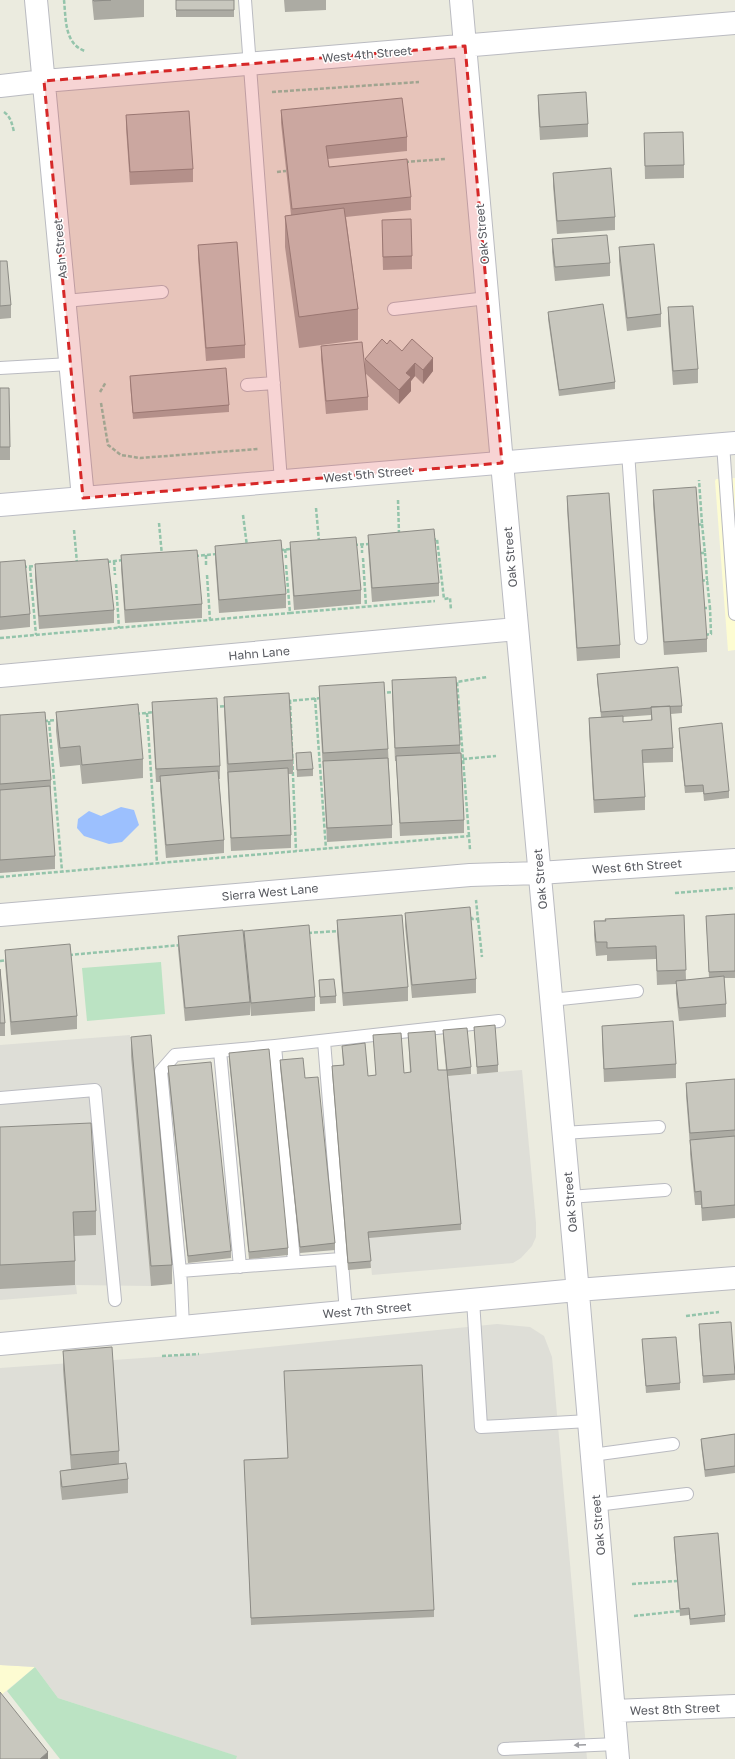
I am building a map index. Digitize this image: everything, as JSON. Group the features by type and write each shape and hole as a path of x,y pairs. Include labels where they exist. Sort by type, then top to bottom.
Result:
{"street":[{"name":"Ash Street","path":"36,0 83,498"},
{"name":"Oak Street","path":"461,0 589,1421 617,1751"},
{"name":"West 4th Street","path":"0,86 44,81 735,23"},
{"name":"West 5th Street","path":"0,505 729,444"},
{"name":"Hahn Lane","path":"0,676 517,629"},
{"name":"West 6th Street","path":"539,873 735,860"},
{"name":"Sierra West Lane","path":"0,915 470,875 539,873"},
{"name":"West 7th Street","path":"0,1344 577,1290 735,1278"},
{"name":"West 8th Street","path":"614,1711 735,1706"}],"lane":[{"path":"245,0 251,64 281,481"},
{"path":"65,301 162,292"},
{"path":"394,309 488,298"},
{"path":"0,368 70,364"},
{"path":"247,385 274,383"},
{"path":"729,444 735,614"},
{"path":"628,452 641,638"},
{"path":"551,1000 638,991"},
{"path":"184,1327 161,1071 175,1056 498,1021"},
{"path":"324,1041 346,1312"},
{"path":"275,1046 294,1262"},
{"path":"220,1051 240,1266"},
{"path":"0,1098 95,1090 115,1300"},
{"path":"563,1133 659,1127"},
{"path":"569,1197 664,1190"},
{"path":"180,1271 341,1259"},
{"path":"473,1300 480,1427 589,1421"},
{"path":"592,1455 673,1444"},
{"path":"596,1505 687,1494"},
{"path":"504,1749 544,1753 617,1751"}],"path":[{"path":"64,0 69,37 79,49 91,53"},
{"path":"253,94 419,82"},
{"path":"0,110 8,115 12,122 14,132"},
{"path":"398,162 444,158"},
{"path":"106,382 100,391 108,445 121,455 140,458 279,448"},
{"path":"698,480 710,608 711,634 705,634"},
{"path":"398,500 399,542"},
{"path":"316,508 320,547"},
{"path":"243,515 247,552"},
{"path":"159,523 162,558"},
{"path":"697,525 702,524"},
{"path":"74,530 77,564 84,563"},
{"path":"430,540 438,539 444,599 450,598 451,612"},
{"path":"348,545 377,543"},
{"path":"362,544 362,553"},
{"path":"277,550 292,549"},
{"path":"285,550 286,558"},
{"path":"700,553 705,553"},
{"path":"191,556 220,554"},
{"path":"206,555 206,565"},
{"path":"155,558 169,558"},
{"path":"362,558 366,606"},
{"path":"99,562 128,560"},
{"path":"114,561 115,575"},
{"path":"286,565 290,613"},
{"path":"22,567 45,566"},
{"path":"30,567 36,635"},
{"path":"207,575 210,620"},
{"path":"702,581 707,580"},
{"path":"116,584 119,628"},
{"path":"0,638 435,601"},
{"path":"703,608 710,608"},
{"path":"468,836 457,682 486,677"},
{"path":"453,687 458,686"},
{"path":"378,693 401,691"},
{"path":"315,698 326,849"},
{"path":"283,701 322,698"},
{"path":"290,700 296,851"},
{"path":"207,708 230,706"},
{"path":"131,714 162,712"},
{"path":"146,713 157,863"},
{"path":"42,722 64,720"},
{"path":"50,721 62,871"},
{"path":"463,758 496,756"},
{"path":"0,877 453,838"},
{"path":"675,893 735,888"},
{"path":"468,920 467,915 471,914 471,917"},
{"path":"478,919 482,957"},
{"path":"301,934 341,930"},
{"path":"63,955 182,945"},
{"path":"0,961 16,960"},
{"path":"686,1316 719,1312"},
{"path":"632,1584 677,1581"},
{"path":"634,1616 680,1611"}],"highlighted area":[{"path":"465,46 502,463 83,498 44,81"}],"shaded area":[{"path":"735,478 735,650 728,651 715,481 716,479"},
{"path":"161,962 165,1014 87,1021 82,968"},
{"path":"130,1035 151,1286 76,1285 77,1294 0,1300 0,1045"},
{"path":"522,1070 536,1223 536,1237 532,1246 521,1258 513,1263 372,1275 368,1238 438,1077"},
{"path":"497,1324 530,1327 544,1336 552,1357 587,1759 236,1759 236,1756 58,1698 35,1667 0,1665 0,1368 199,1354"},
{"path":"0,1665 35,1667 0,1696"},
{"path":"35,1667 58,1698 237,1756 236,1759 60,1759 7,1691"}],"water":[{"path":"121,807 134,810 139,825 122,842 109,844 84,836 77,828 78,819 89,811 101,816"}],"building":[{"path":"176,0 234,0 234,10 176,10"},
{"path":"586,92 588,124 540,127 538,95"},
{"path":"402,98 407,137 326,146 329,167 407,159 411,197 292,209 281,110"},
{"path":"189,111 193,169 130,172 126,115"},
{"path":"683,132 684,165 645,166 644,133"},
{"path":"611,168 615,217 557,221 553,173"},
{"path":"344,208 358,309 299,317 285,216"},
{"path":"411,219 412,256 383,257 382,220"},
{"path":"607,235 610,263 555,267 552,239"},
{"path":"237,242 245,345 206,348 198,245"},
{"path":"654,244 661,314 627,318 619,247"},
{"path":"0,261 7,261 11,305 0,306"},
{"path":"603,304 615,382 559,390 548,312"},
{"path":"693,306 698,369 673,371 668,307"},
{"path":"382,339 387,344 390,340 402,351 412,339 433,358 423,370 415,363 406,373 411,377 399,390 365,359"},
{"path":"362,342 368,397 326,401 321,346"},
{"path":"226,368 229,405 133,413 130,376"},
{"path":"0,388 9,388 10,447 0,447"},
{"path":"696,487 707,639 664,642 653,490"},
{"path":"609,493 620,645 577,648 567,496"},
{"path":"434,529 439,583 372,588 368,535"},
{"path":"356,537 361,590 294,596 290,542"},
{"path":"281,540 286,594 219,600 215,546"},
{"path":"197,550 202,604 125,610 121,555"},
{"path":"108,559 114,610 39,616 35,564"},
{"path":"25,560 30,614 0,617 0,562"},
{"path":"678,667 682,706 651,707 601,712 597,674"},
{"path":"456,677 460,745 395,748 392,680"},
{"path":"384,682 388,749 323,753 319,686"},
{"path":"289,693 293,760 228,764 224,697"},
{"path":"217,698 220,766 156,769 152,702"},
{"path":"138,704 143,759 82,765 80,746 60,748 56,712"},
{"path":"670,706 673,748 642,750 645,797 594,800 589,718 623,716 623,722 652,720 651,707"},
{"path":"45,712 51,780 0,784 0,715"},
{"path":"722,723 729,791 704,794 703,785 685,786 679,728"},
{"path":"311,752 313,769 297,770 296,753"},
{"path":"461,753 464,820 400,823 396,756"},
{"path":"388,758 392,825 327,828 323,761"},
{"path":"288,768 291,835 231,838 228,772"},
{"path":"218,771 224,840 166,845 160,776"},
{"path":"50,786 55,856 0,860 0,790"},
{"path":"470,907 476,979 412,985 405,913"},
{"path":"735,914 735,971 709,972 706,916"},
{"path":"402,915 408,987 343,993 337,920"},
{"path":"684,915 686,970 657,971 656,946 607,948 607,942 596,942 594,921 606,921 605,919"},
{"path":"309,925 315,997 251,1003 244,931"},
{"path":"243,930 250,1002 185,1008 178,936"},
{"path":"70,944 77,1016 11,1022 5,950"},
{"path":"0,969 5,1023 0,1023"},
{"path":"724,976 726,1004 679,1008 676,981"},
{"path":"334,979 336,996 320,997 319,980"},
{"path":"673,1021 676,1064 604,1069 602,1026"},
{"path":"495,1025 498,1065 477,1067 474,1027"},
{"path":"467,1028 471,1067 447,1070 443,1030"},
{"path":"435,1031 438,1070 447,1070 461,1224 368,1232 371,1261 348,1263 332,1066 344,1065 342,1046 365,1043 368,1076 376,1075 373,1035 401,1033 404,1073 411,1072 408,1033"},
{"path":"151,1035 172,1265 151,1266 131,1037"},
{"path":"269,1049 288,1248 249,1252 229,1053"},
{"path":"303,1058 305,1078 318,1077 335,1243 300,1247 280,1060"},
{"path":"211,1062 231,1251 188,1256 168,1066"},
{"path":"735,1079 735,1130 690,1133 686,1083"},
{"path":"91,1123 96,1211 73,1212 75,1261 0,1265 0,1127"},
{"path":"735,1136 735,1205 702,1208 701,1191 695,1192 690,1140"},
{"path":"731,1322 735,1374 703,1376 699,1324"},
{"path":"676,1337 680,1383 646,1386 642,1339"},
{"path":"112,1347 119,1451 71,1455 63,1351"},
{"path":"422,1365 434,1610 251,1618 244,1460 288,1458 284,1371"},
{"path":"735,1434 735,1466 705,1470 701,1439"},
{"path":"126,1463 128,1479 62,1487 60,1471"},
{"path":"718,1533 725,1615 690,1619 689,1608 680,1609 674,1537"},
{"path":"0,1692 48,1752 40,1759 0,1759"}]}
